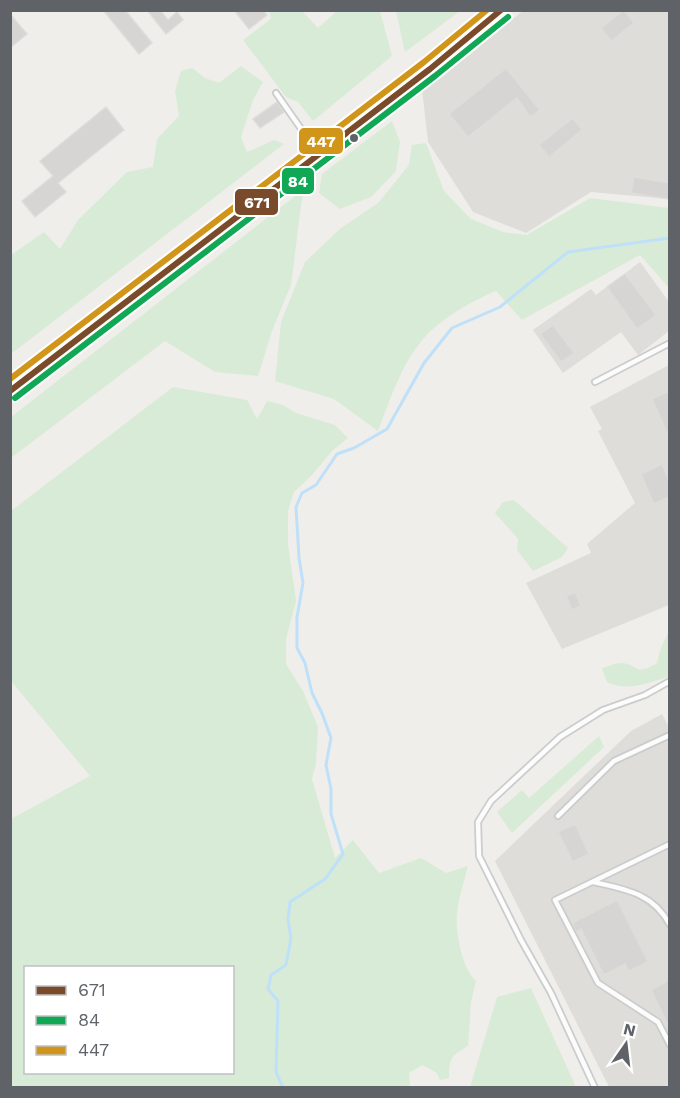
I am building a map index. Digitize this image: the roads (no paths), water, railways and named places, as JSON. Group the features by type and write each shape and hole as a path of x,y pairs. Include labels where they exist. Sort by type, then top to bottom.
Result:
{"main road":[{"path":"10,391 430,69 502,10"}],"lane":[{"path":"276,93 318,153"},
{"path":"596,382 669,343"},
{"path":"595,1088 550,993 479,856 478,822 491,801 560,737 603,710 645,694 669,681"},
{"path":"558,816 614,761 669,735"},
{"path":"669,844 555,900 598,983 658,1022 669,1046"},
{"path":"593,882 629,890 648,898 666,918 669,925"}],"waterway":[{"path":"283,1088 276,1072 278,1001 268,989 271,975 286,965 291,938 288,920 290,902 325,879 343,854 331,814 331,789 326,765 331,738 312,693 305,663 297,648 297,617 303,583 296,507 302,493 316,485 337,454 354,448 387,429 424,363 452,328 500,307 568,252 670,238"}]}
